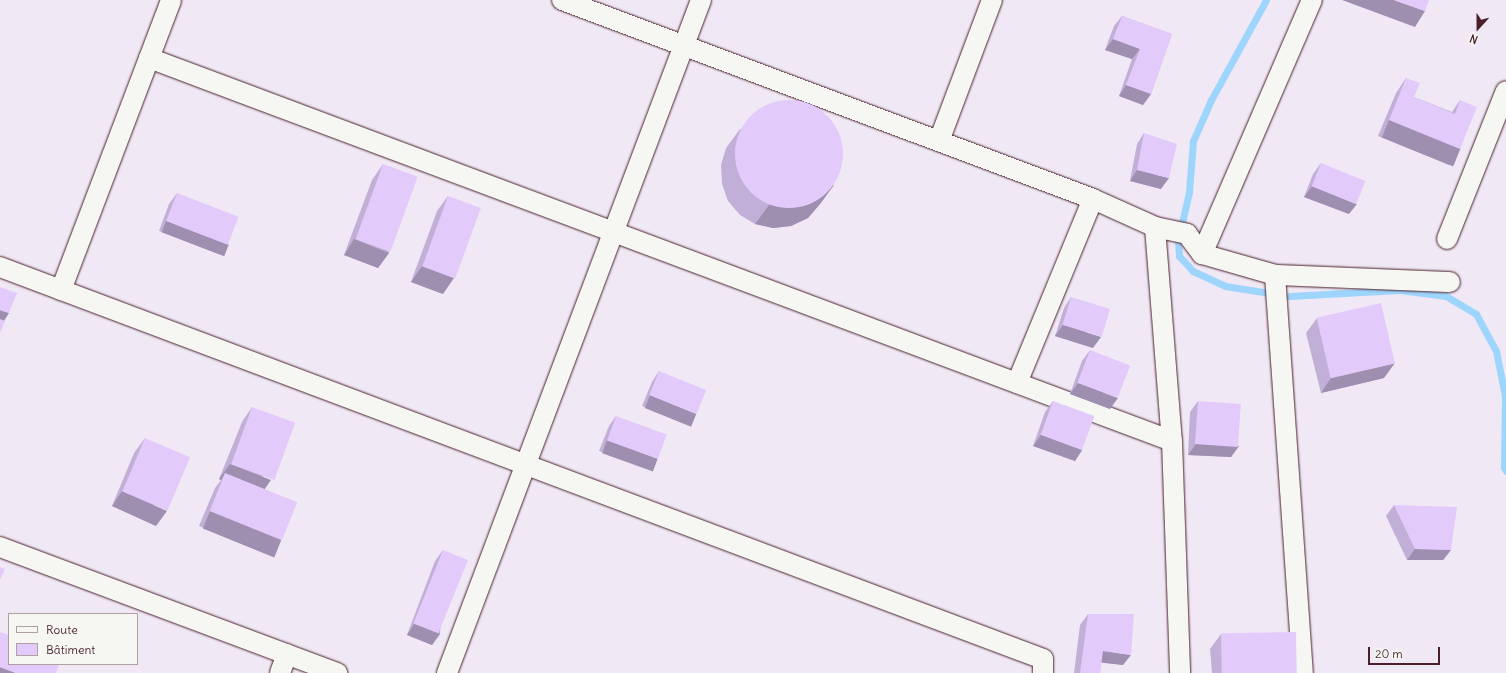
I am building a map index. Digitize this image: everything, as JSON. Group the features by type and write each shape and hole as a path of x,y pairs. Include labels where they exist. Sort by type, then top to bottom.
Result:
{"street":[{"path":"61,290 172,0"},
{"path":"562,0 1094,199 1170,230 1202,254 1276,274 1450,282"},
{"path":"447,673 700,0"},
{"path":"939,141 992,0"},
{"path":"1202,254 1312,0"},
{"path":"150,58 1172,441"},
{"path":"1447,239 1506,91"},
{"path":"1017,383 1094,199"},
{"path":"1170,230 1172,441 1180,673"},
{"path":"0,267 1043,659 1043,673"},
{"path":"1276,274 1303,673"},
{"path":"0,546 337,673"},
{"path":"280,673 287,654"}],"building":[{"path":"1394,0 1429,0 1425,11"},
{"path":"1122,16 1172,34 1151,94 1126,85 1140,49 1113,39"},
{"path":"1406,78 1420,83 1414,97 1455,114 1460,100 1477,107 1460,149 1389,120"},
{"path":"789,100 810,104 827,116 839,133 843,154 839,175 827,192 810,204 789,208 768,204 751,192 739,175 735,154 739,133 751,116 768,104"},
{"path":"1144,133 1177,144 1169,178 1137,170"},
{"path":"1321,163 1366,181 1356,204 1312,186"},
{"path":"383,164 418,177 390,252 356,239"},
{"path":"177,193 239,217 228,245 166,221"},
{"path":"448,196 481,208 455,278 422,266"},
{"path":"0,287 17,293 9,313 0,310"},
{"path":"1071,297 1110,309 1102,337 1063,325"},
{"path":"1381,303 1395,363 1331,378 1317,318"},
{"path":"0,319 5,321 0,333"},
{"path":"1090,350 1130,365 1118,398 1077,383"},
{"path":"659,371 706,390 697,414 649,395"},
{"path":"1053,401 1094,416 1082,450 1041,435"},
{"path":"1198,401 1241,404 1238,447 1195,444"},
{"path":"252,407 295,423 274,480 231,464"},
{"path":"616,416 667,434 658,459 607,440"},
{"path":"145,438 190,457 167,511 122,491"},
{"path":"225,473 297,502 282,540 210,511"},
{"path":"1394,505 1457,507 1451,550 1415,549"},
{"path":"443,550 468,560 438,633 413,623"},
{"path":"0,567 5,569 0,580"},
{"path":"1088,614 1134,614 1131,655 1103,651 1100,673 1080,673"},
{"path":"0,632 8,635 8,665 59,665 56,673 16,673 0,667"},
{"path":"1296,632 1297,673 1222,673 1221,633"}],"waterway":[{"path":"1266,0 1211,100 1193,141 1189,192 1178,241 1179,256 1193,271 1225,286 1269,293"},
{"path":"1289,296 1400,290 1446,296 1476,314 1496,351 1505,396 1504,467 1506,471"}]}
